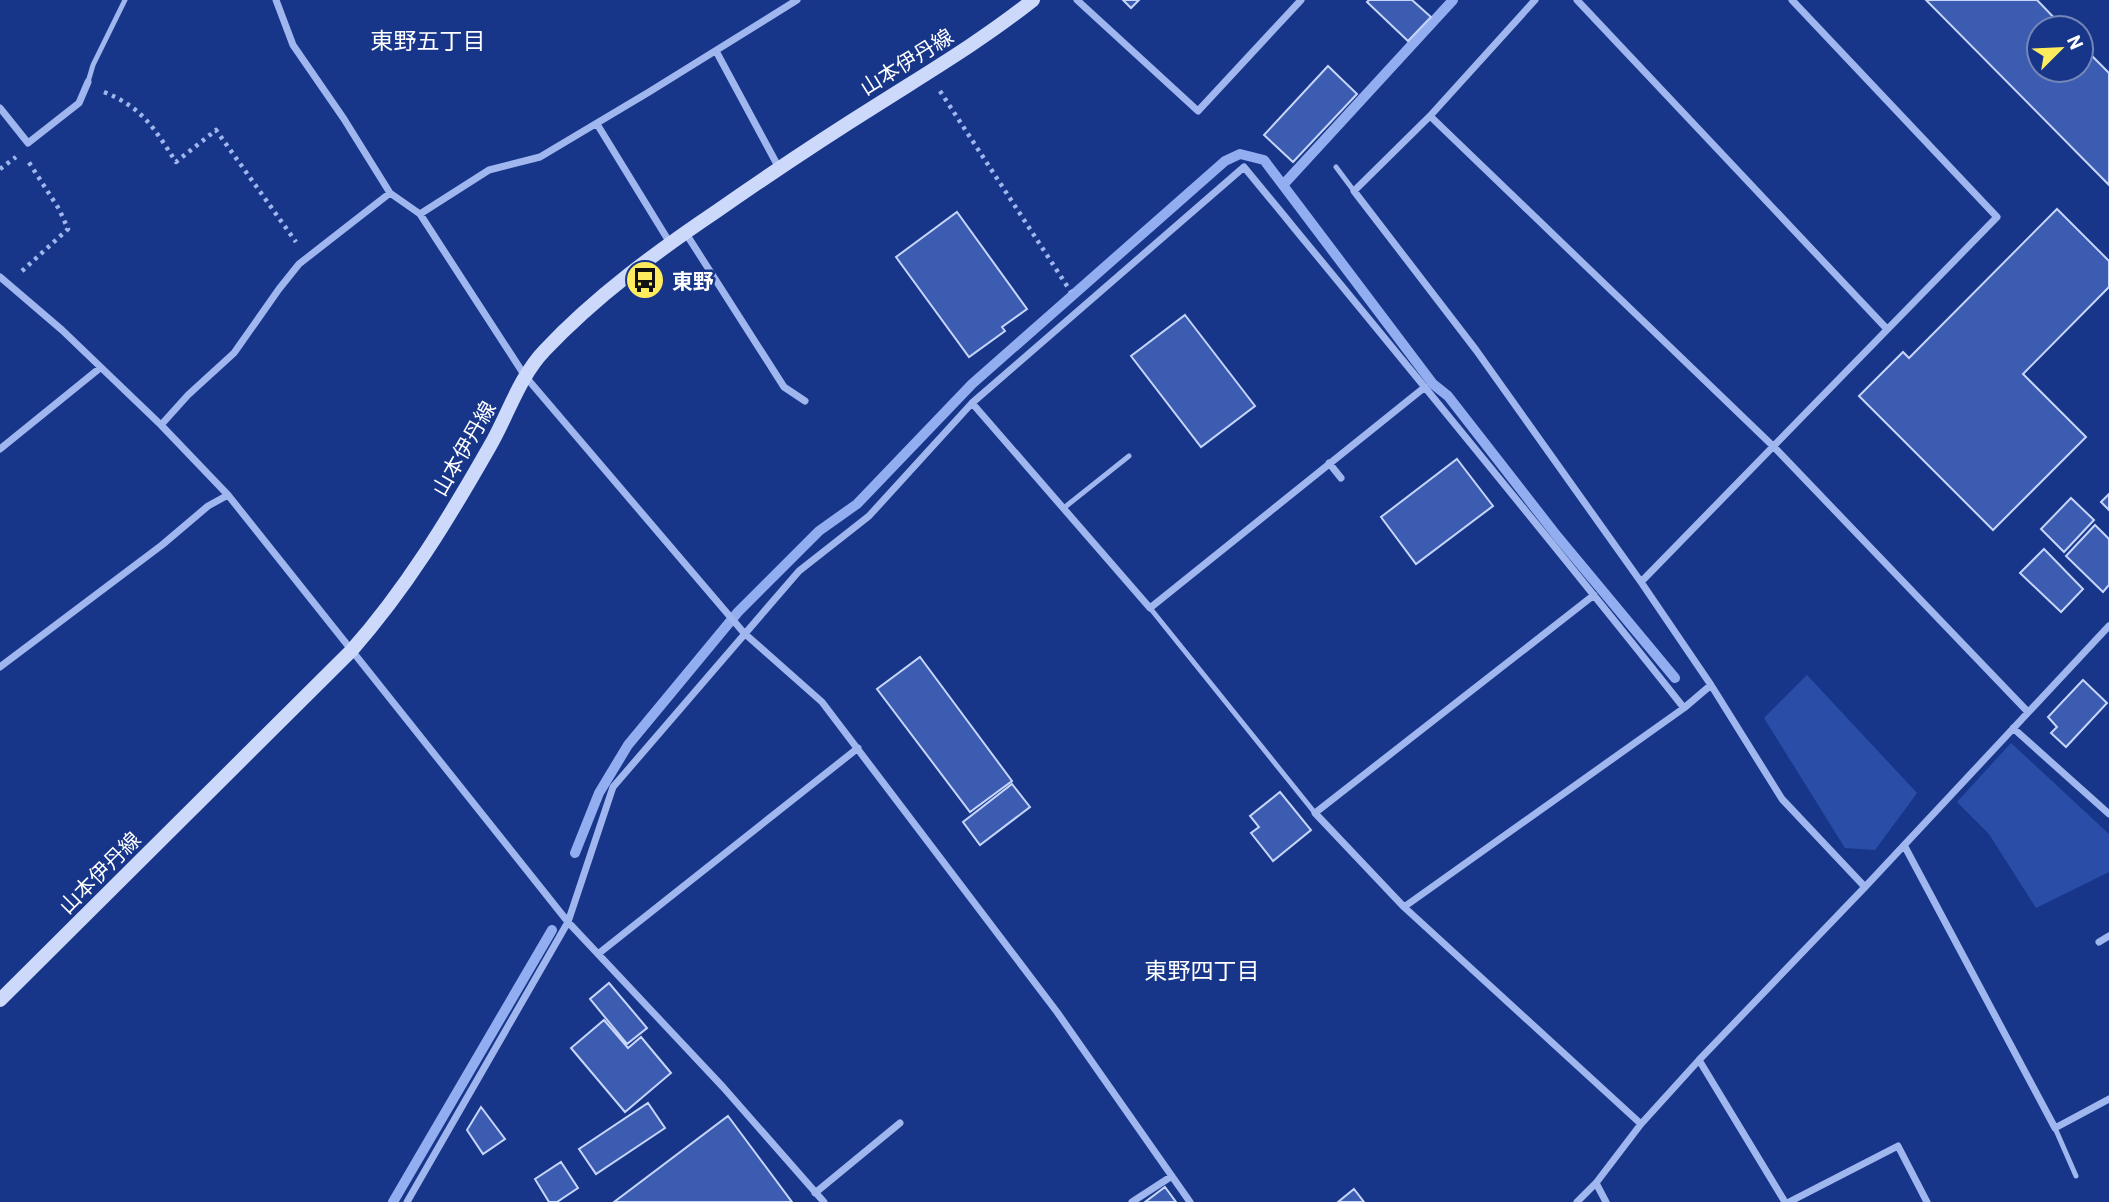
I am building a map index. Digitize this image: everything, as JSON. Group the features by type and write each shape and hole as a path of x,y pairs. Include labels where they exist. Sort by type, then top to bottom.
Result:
{"main road":[{"name":"山本伊丹線","path":"0,1000 351,651 402,590 492,443 525,376 542,353 596,301 685,232 779,168 929,74 1033,0"}],"street":[{"path":"276,0 293,45 390,192 420,214 525,376 744,633 822,702 1057,1012 1190,1202"},
{"path":"420,214 489,170 540,157 797,0"},
{"path":"1077,0 1198,111 1301,0"},
{"path":"1535,0 1430,116 1354,191 1476,349 1641,582 1711,685 1782,799 1865,887"},
{"path":"1577,0 1886,328"},
{"path":"1641,582 1997,217 1792,0"},
{"path":"716,51 779,168"},
{"path":"0,108 28,143 79,103 87,85"},
{"path":"1430,116 1774,447 2028,712"},
{"path":"597,124 670,243"},
{"path":"407,1202 568,922 613,787 799,571 869,516 972,403 1244,167 1684,708"},
{"path":"161,425 188,395 234,353 279,289 306,257 390,192"},
{"path":"685,232 784,387 805,401"},
{"path":"0,277 62,330 161,425 228,495 568,922 723,1087 824,1202"},
{"path":"0,449 100,368"},
{"path":"972,403 1150,608 1425,387"},
{"path":"1329,463 1341,478"},
{"path":"0,667 162,545 208,506 228,495"},
{"path":"1594,595 1315,813 1404,907 1642,1124"},
{"path":"1577,1202 1699,1060 2109,626"},
{"path":"1404,907 1684,708 1711,685"},
{"path":"2013,728 2109,814"},
{"path":"598,954 858,748"},
{"path":"1904,845 2055,1128 2109,1099"},
{"path":"2099,942 2109,936"},
{"path":"1699,1060 1787,1202 1898,1146 1927,1202"},
{"path":"816,1193 900,1122"},
{"path":"1132,1202 1172,1176"},
{"path":"1596,1183 1606,1202"}],"lane":[{"path":"87,85 93,65 125,0"},
{"path":"1336,167 1354,191"},
{"path":"1065,508 1129,456"},
{"path":"1150,608 1315,813"},
{"path":"2055,1128 2076,1176"}],"path":[{"path":"929,74 1068,289"},
{"path":"87,85 126,101 154,129 176,162 216,130 306,257"},
{"path":"8,284 68,229 59,209 22,152"}],"shaded area":[{"path":"1807,675 1917,793 1875,850 1845,848 1764,718"},
{"path":"2011,743 2109,834 2109,872 2036,908 1989,834 1957,802"}],"building":[{"path":"1123,0 1139,0 1131,8"},
{"path":"1412,0 1431,17 1408,41 1367,2"},
{"path":"1926,0 2037,0 2050,14 2025,14 2025,84 2095,84 2095,59 2109,73 2109,185"},
{"path":"1328,66 1357,94 1293,162 1264,135"},
{"path":"2057,209 2109,261 2109,287 2023,374 2086,437 1993,530 1859,396 1903,352 1909,358"},
{"path":"957,212 1027,309 1002,327 1005,331 969,357 896,257"},
{"path":"1185,315 1255,406 1201,447 1131,356"},
{"path":"1457,459 1493,506 1416,564 1381,517"},
{"path":"2109,494 2109,510 2101,502"},
{"path":"2071,498 2094,520 2064,552 2041,529"},
{"path":"2095,525 2109,539 2109,585 2103,592 2066,556"},
{"path":"2044,549 2083,589 2061,612 2020,573"},
{"path":"920,657 1012,781 970,812 877,689"},
{"path":"2083,680 2107,703 2066,747 2051,733 2057,727 2048,717"},
{"path":"1012,784 1030,807 980,845 963,822"},
{"path":"1280,792 1311,830 1273,861 1251,833 1259,827 1250,816"},
{"path":"609,983 647,1028 627,1044 590,999"},
{"path":"604,1020 628,1048 641,1037 671,1073 625,1112 571,1048"},
{"path":"648,1103 665,1128 596,1174 579,1149"},
{"path":"481,1107 505,1139 483,1154 467,1130"},
{"path":"728,1116 792,1202 614,1202"},
{"path":"561,1162 578,1188 557,1202 549,1202 535,1179"},
{"path":"1165,1187 1176,1202 1145,1202"},
{"path":"1354,1189 1364,1202 1338,1202"}],"waterway":[{"path":"1283,185 1453,0"},
{"path":"575,853 599,793 628,745 738,612 819,531 857,504 972,384 1225,161 1240,154 1264,160 1433,384 1448,396 1557,536 1675,678"},
{"path":"393,1202 552,930"}],"place":[{"name":"東野","path":"645,280"}],"district":[{"name":"東野五丁目","path":"428,40"},
{"name":"東野四丁目","path":"1202,970"}]}
